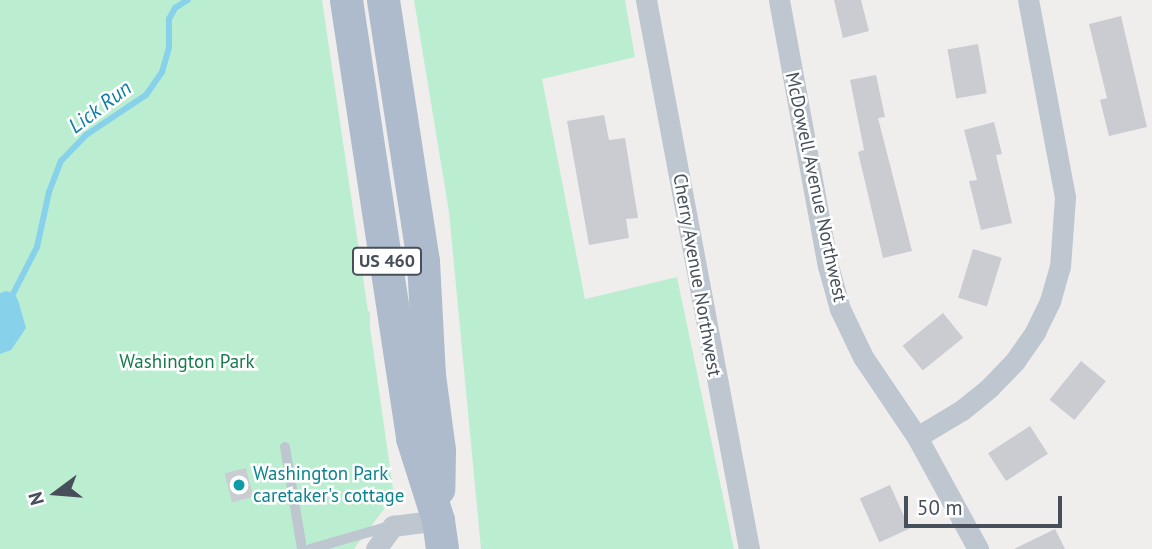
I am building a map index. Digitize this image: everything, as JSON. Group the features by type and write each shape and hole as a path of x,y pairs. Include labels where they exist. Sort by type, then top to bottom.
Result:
{"main road":[{"name":"US 460","path":"346,0 412,438 440,534"},
{"name":"US 460","path":"383,0 422,261 429,375 439,450 440,534"}],"street":[{"name":"Cherry Avenue Northwest","path":"646,0 749,549"},
{"name":"McDowell Avenue Northwest","path":"779,0 835,296 863,356 917,437 978,549"},
{"path":"917,437 962,410 990,387 1015,361 1035,332 1050,300 1060,267 1065,233 1065,197 1028,0"},
{"path":"376,549 393,526 440,534"}],"lane":[{"path":"285,447 302,549"},
{"path":"310,549 393,526"}],"green space":[{"name":"Washington Park","path":"0,0 322,0 370,312 394,496 354,549 0,549"},
{"path":"414,0 625,0 635,57 542,79 585,299 677,277 734,549 481,549 449,212"}],"water":[{"path":"0,293 14,293 18,300 26,328 11,350 0,354"}],"building":[{"path":"834,0 861,0 869,31 843,38"},
{"path":"1121,16 1147,127 1109,136 1100,100 1107,98 1089,24"},
{"path":"978,44 987,93 956,99 947,49"},
{"path":"876,75 885,117 878,118 912,251 883,258 858,152 864,150 850,80"},
{"path":"604,115 609,140 625,138 638,218 626,219 629,238 589,245 567,121"},
{"path":"994,122 1002,154 996,155 1012,223 981,230 969,181 977,180 964,130"},
{"path":"973,249 1002,258 987,307 958,298"},
{"path":"943,313 963,338 923,371 903,346"},
{"path":"1081,361 1106,381 1074,420 1050,400"},
{"path":"1030,426 1048,454 1006,481 988,453"},
{"name":"Washington Park caretaker's cottage","path":"246,468 253,497 232,502 225,473"},
{"path":"890,485 910,529 879,542 860,498"},
{"path":"1055,529 1065,549 1014,549"}],"waterway":[{"name":"Lick Run","path":"10,300 37,247 49,192 61,161 86,135 146,95 162,72 169,47 169,19 175,8 188,0"}],"place":[{"name":"Washington Park caretaker's cottage","path":"239,485"}]}
